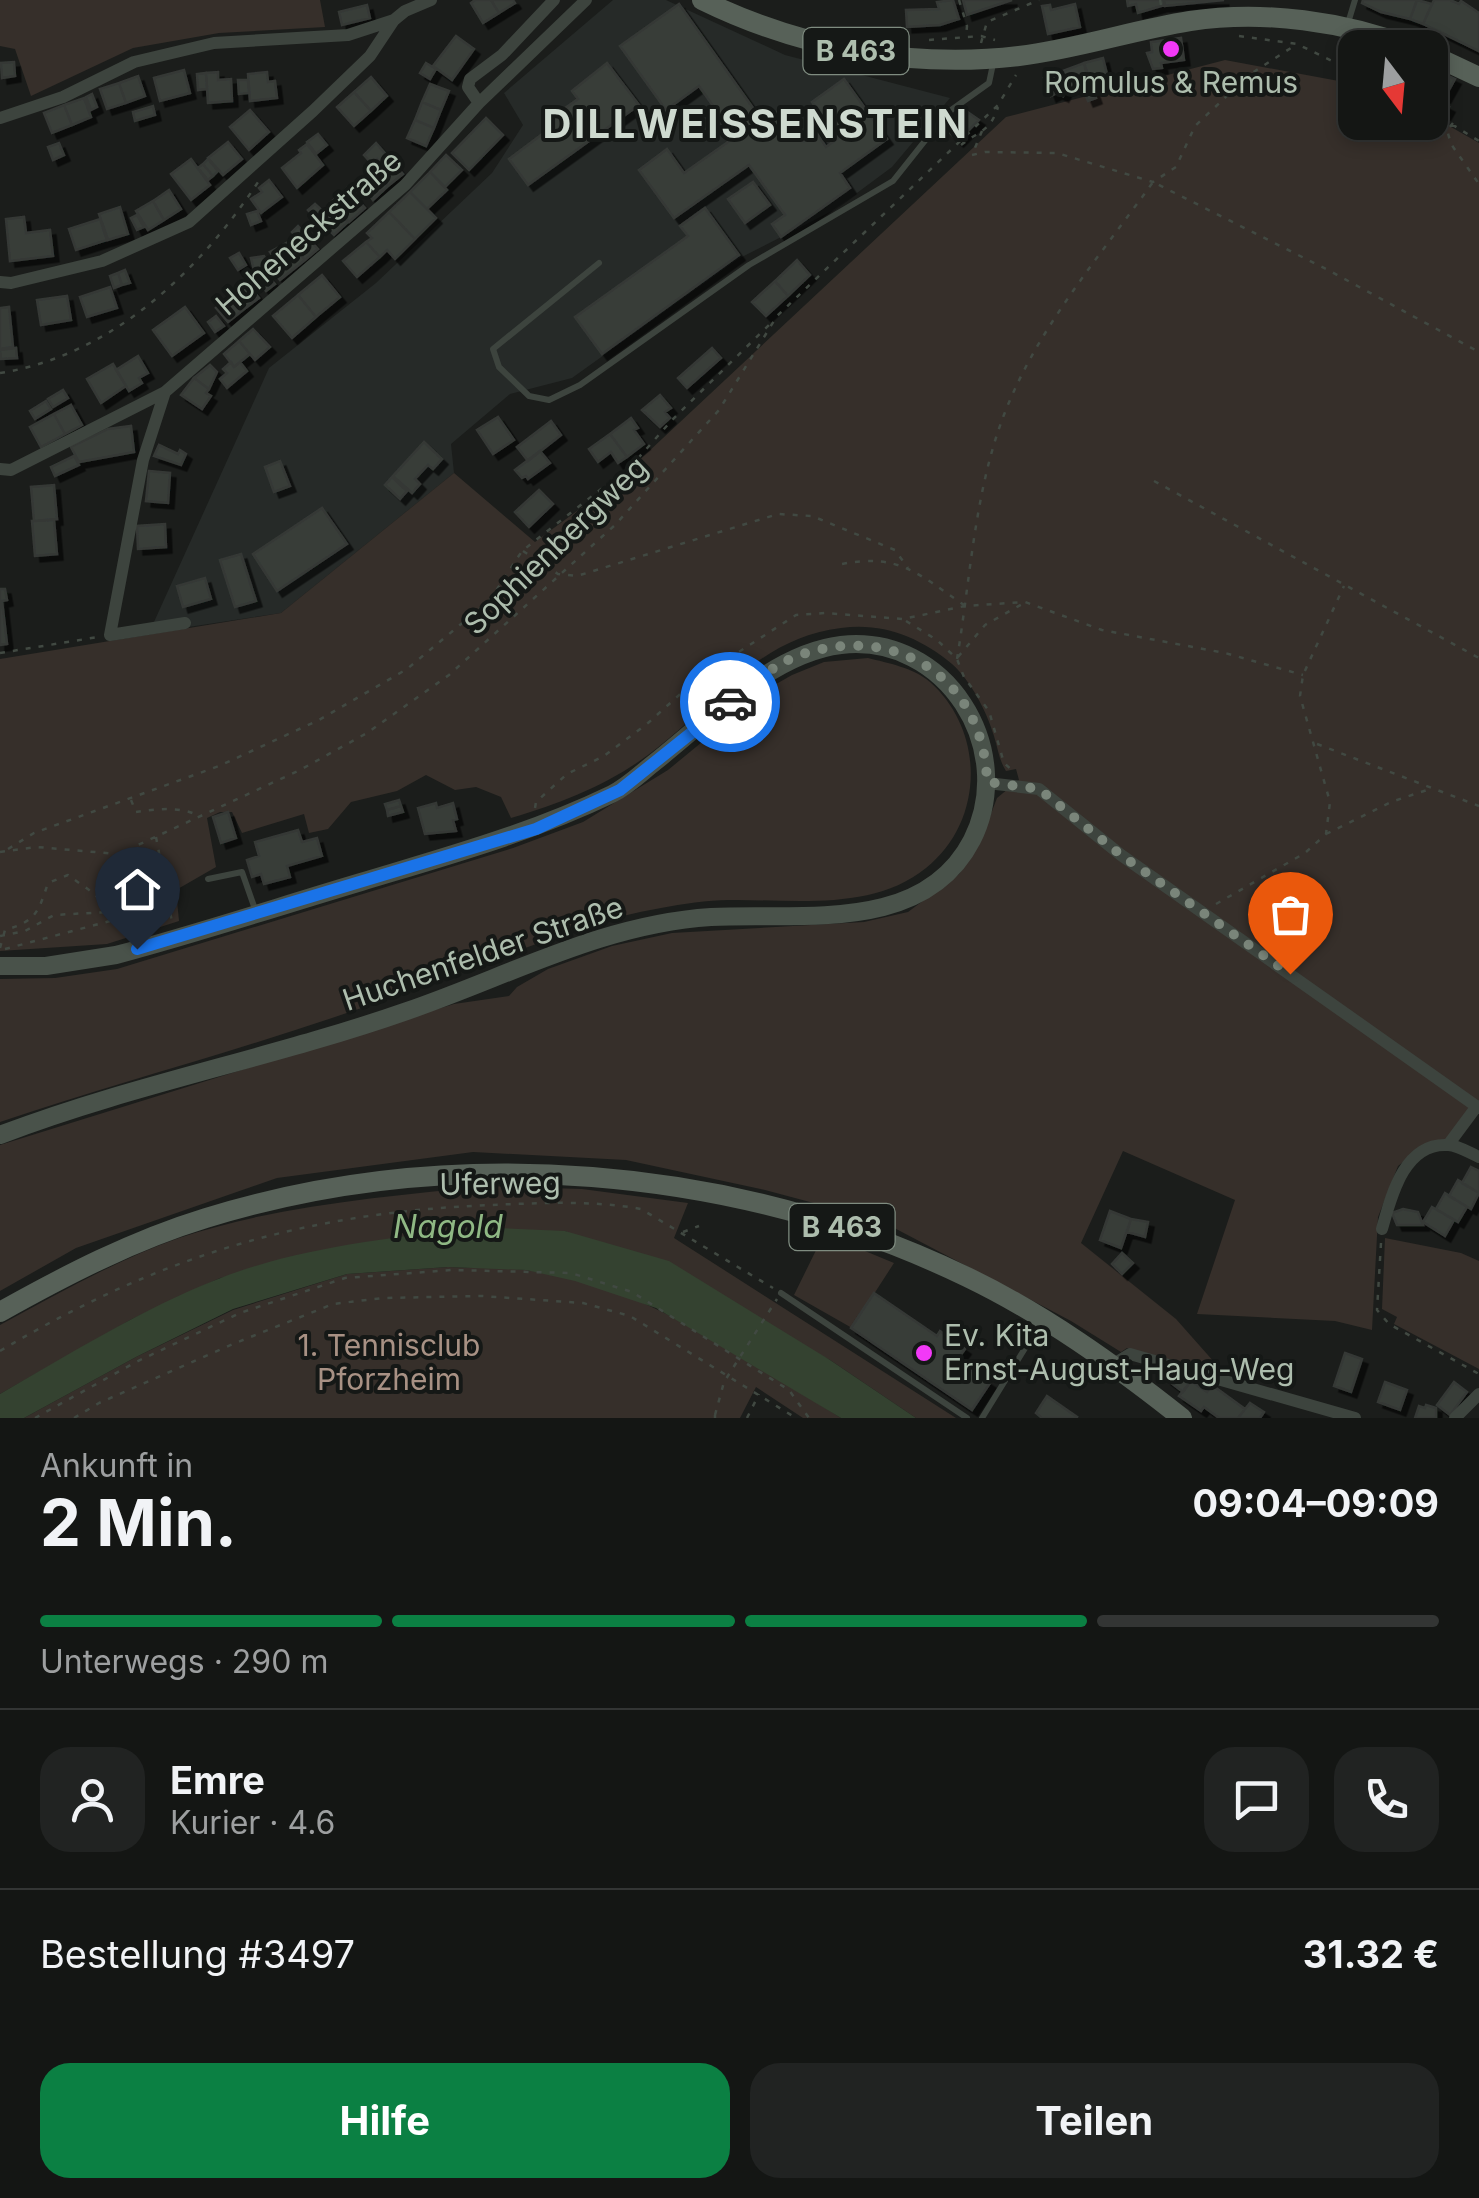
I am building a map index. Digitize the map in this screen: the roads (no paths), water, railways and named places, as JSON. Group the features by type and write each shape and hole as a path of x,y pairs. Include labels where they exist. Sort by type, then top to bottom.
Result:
{"main road":[{"name":"B 463","path":"702,0 769,29 834,47 910,57 1018,56 1217,18 1290,20 1353,30"},
{"path":"1448,62 1479,77"},
{"name":"Huchenfelder Straße","path":"0,966 64,963 116,955 536,829 620,790 765,675 796,656 838,645 882,646 907,655 947,682 968,707 980,734 987,782 982,816 965,852 926,890 893,905 825,916 712,917 614,933 409,1011 0,1135"},
{"name":"B 463","path":"0,1312 134,1245 246,1207 395,1182 532,1176 641,1182 788,1210 943,1266 1044,1319 1182,1418"}],"street":[{"path":"0,282 11,283 102,261 188,222 370,56 394,20 431,0"},
{"path":"478,104 468,87 470,79 502,55 554,0"},
{"name":"Hoheneckstraße","path":"4,471 165,392 405,186 478,104 586,0"},
{"path":"0,118 63,97 134,62 214,43 348,35 394,20"},
{"path":"165,392 143,460 110,635 186,622"},
{"path":"987,782 1039,789 1121,855 1478,1107 1448,1145"},
{"path":"1382,1229 1394,1186 1408,1165 1425,1150 1448,1145 1479,1157"},
{"path":"1112,1366 1130,1354 1355,1418"},
{"path":"1454,1418 1479,1394"}],"lane":[{"path":"1346,28 1355,0"},
{"path":"599,263 493,348 499,366 528,396 549,400 580,384 749,265 893,182 947,113 989,83 995,58"},
{"path":"208,879 242,872 256,914"},
{"path":"779,1296 967,1418"},
{"path":"982,1418 1044,1319"}],"place":[{"name":"Romulus & Remus","path":"1171,49"},
{"name":"Ev. Kita Ernst-August-Haug-Weg","path":"924,1353"}],"district":[{"name":"DILLWEISSENSTEIN","path":"756,124"}],"water label":[{"name":"Nagold","path":"448,1227"}],"park label":[{"name":"1. Tennisclub Pforzheim","path":"389,1363"}]}
